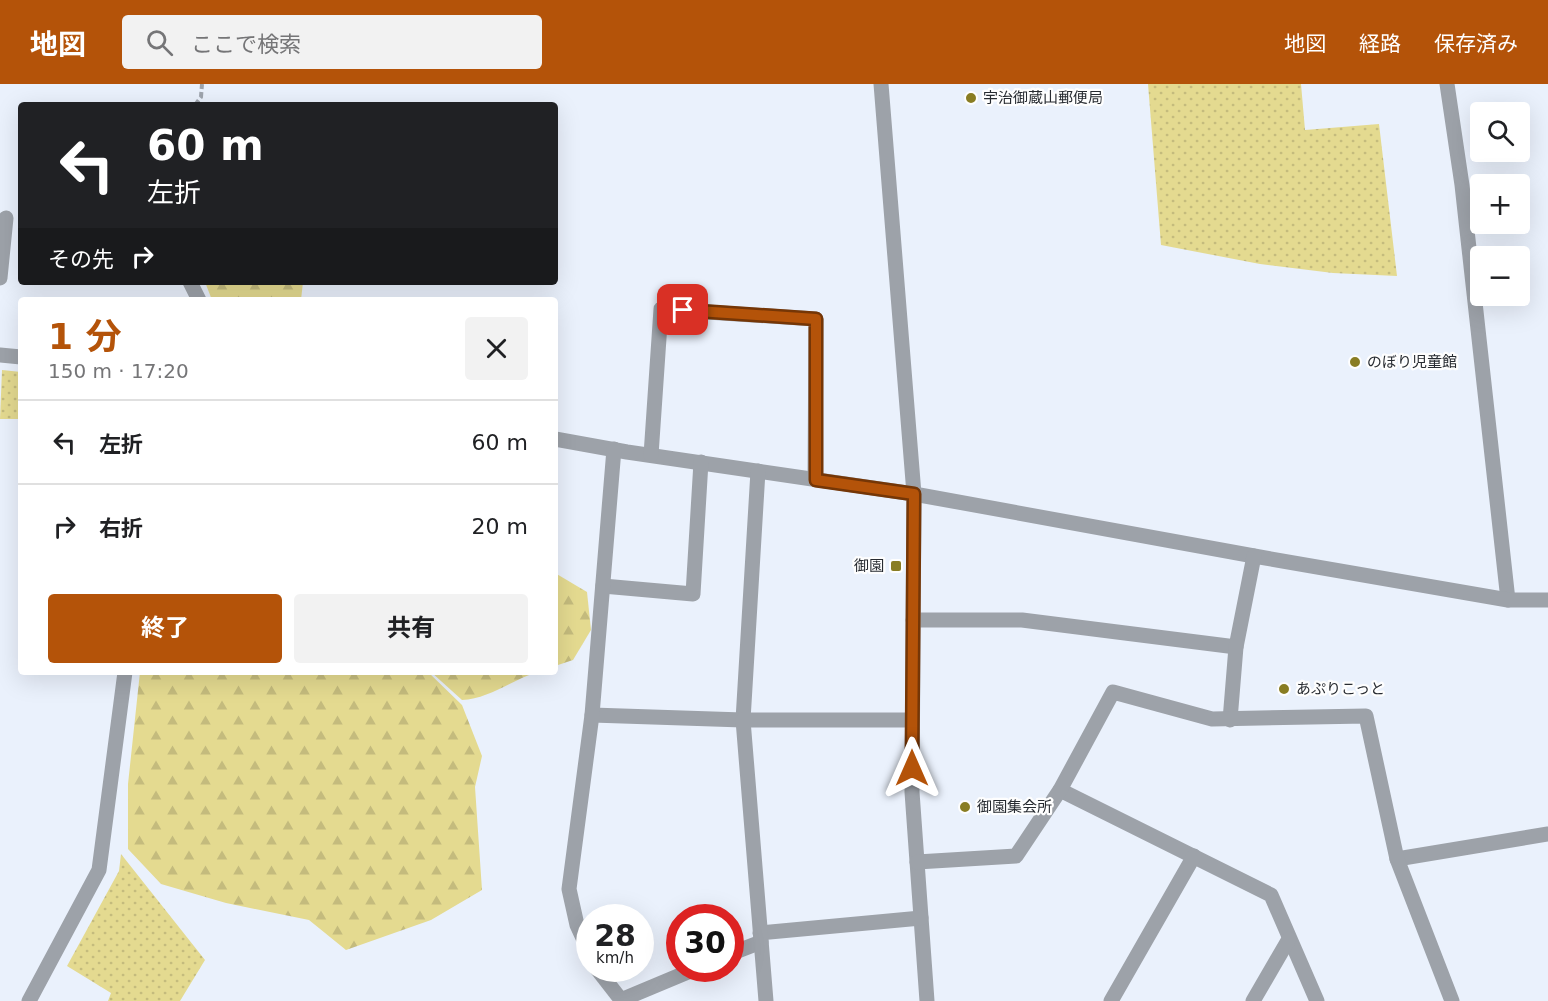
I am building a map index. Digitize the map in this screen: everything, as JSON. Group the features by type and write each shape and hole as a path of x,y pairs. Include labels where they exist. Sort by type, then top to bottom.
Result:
{"street":[{"path":"881,84 914,494 912,792 927,1001"},
{"path":"1447,84 1462,185 1508,600"},
{"path":"0,278 6,218"},
{"path":"651,455 661,309 816,319 816,480"},
{"path":"0,355 18,357"},
{"path":"558,440 914,494 1508,600 1548,600"},
{"path":"576,920 569,889 591,715 614,449"},
{"path":"603,586 693,594 701,462"},
{"path":"758,471 742,720 766,1001"},
{"path":"1230,720 1236,648 1254,556"},
{"path":"913,620 1022,620 1236,648"},
{"path":"29,1001 99,870 125,675"},
{"path":"917,862 1016,856 1060,790 1113,692 1212,719 1366,716 1397,859 1452,1001"},
{"path":"591,715 742,720 912,720"},
{"path":"1060,790 1271,895 1317,1001"},
{"path":"1397,859 1548,834"},
{"path":"1111,1001 1194,856"},
{"path":"744,946 760,937 921,918"},
{"path":"1253,1001 1289,939"},
{"path":"607,982 621,1000 666,981"}],"path":[{"path":"197,102 201,97 202,84"}],"green space":[{"path":"1148,84 1301,84 1305,130 1379,124 1397,276 1333,273 1260,264 1161,245"},
{"path":"206,285 303,285 301,297 211,297"},
{"path":"2,370 18,372 18,419 0,419"},
{"path":"558,575 587,592 591,630 573,660 558,665"},
{"path":"140,675 431,675 462,705 482,756 475,787 482,890 431,920 346,950 309,920 226,903 161,884 128,849 128,784"},
{"path":"434,675 528,675 491,693 462,700"},
{"path":"121,854 205,960 180,1001 108,1001 111,993 67,966 119,871"}],"place":[{"name":"宇治御蔵山郵便局","path":"971,98"},
{"name":"のぼり児童館","path":"1355,362"},
{"name":"御園","path":"896,566"},
{"name":"あぷりこっと","path":"1284,689"},
{"name":"御園集会所","path":"965,807"}],"route":[{"path":"683,310 816,319 816,480 914,494 912,768"}]}
